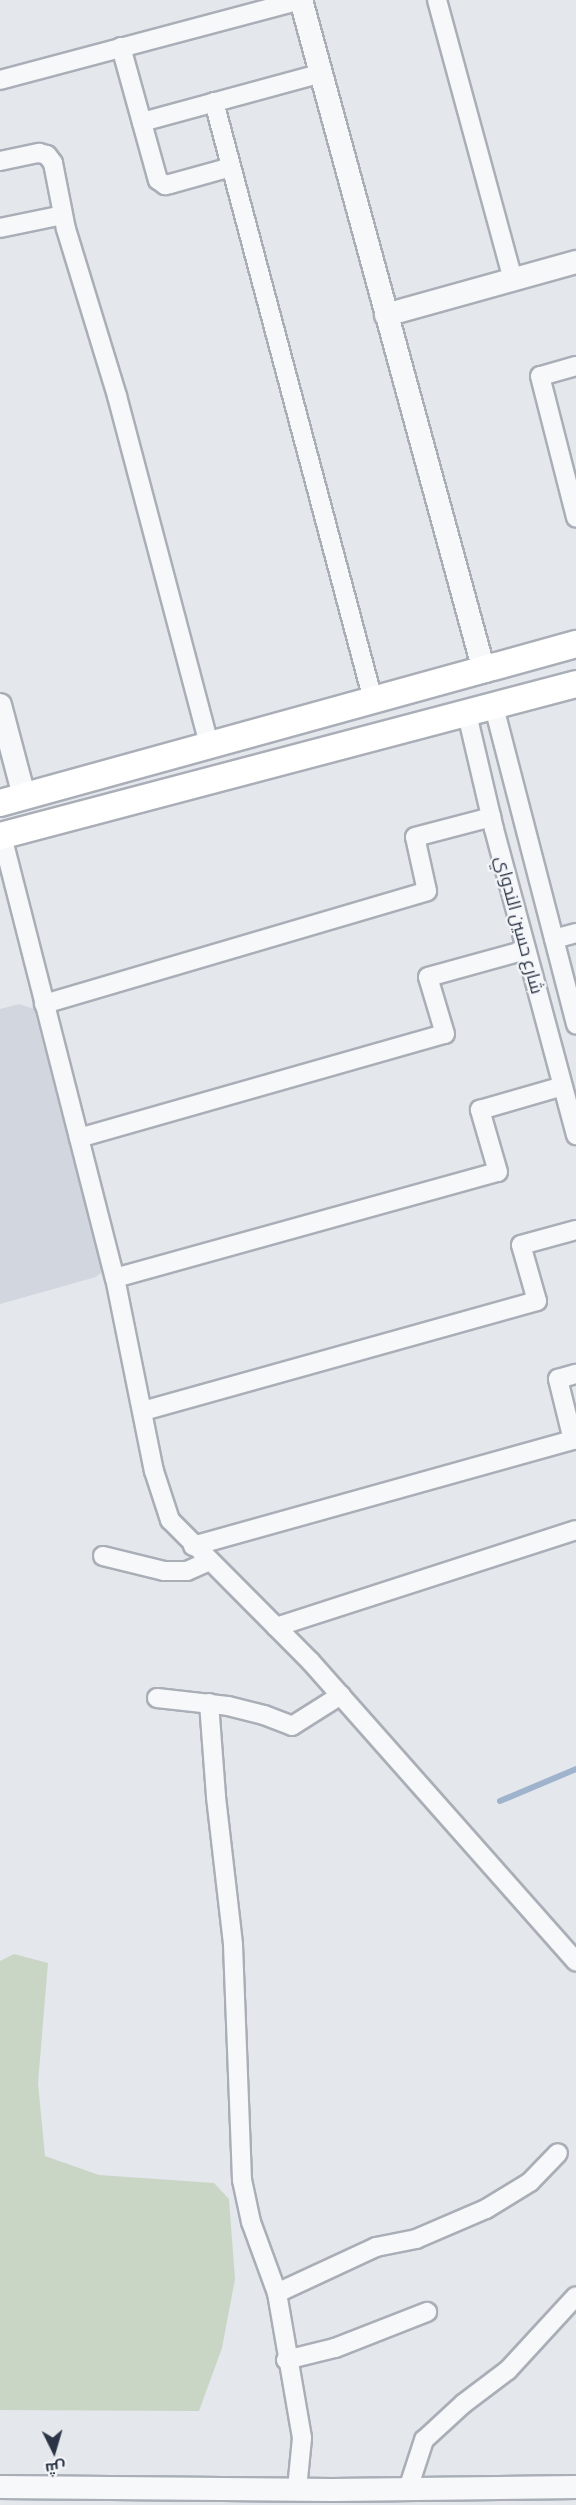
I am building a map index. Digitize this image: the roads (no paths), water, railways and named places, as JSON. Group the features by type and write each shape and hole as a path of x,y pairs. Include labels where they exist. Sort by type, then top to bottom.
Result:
{"main road":[{"path":"0,803 209,743 441,680 484,671 576,644"},
{"path":"1,836 576,684"}],"street":[{"path":"0,80 300,0 484,671"},
{"path":"437,0 513,279"},
{"path":"121,47 161,183 170,184 231,167"},
{"path":"142,122 320,74"},
{"path":"214,102 373,700"},
{"path":"0,161 39,153 47,155 52,163 63,215 117,396 209,743"},
{"path":"0,228 63,215"},
{"path":"386,315 576,262"},
{"path":"576,366 540,376 576,517"},
{"path":"0,705 24,796"},
{"name":"شارع حسين الندواي","path":"494,707 576,1025"},
{"name":"شارع حسين الندواي","path":"467,714 525,950 576,1135"},
{"path":"44,1004 427,891 415,837 491,817"},
{"path":"1,836 115,1278 154,1471 171,1520 193,1546 276,1627 341,1695 576,1962"},
{"path":"554,939 576,933"},
{"path":"79,1138 445,1034 428,977 525,950"},
{"path":"115,1278 498,1172 480,1110 563,1086"},
{"path":"142,1411 537,1301 521,1245 576,1230"},
{"path":"193,1546 573,1440 558,1379 576,1374"},
{"path":"276,1627 576,1530"},
{"path":"103,1556 164,1571 187,1571 209,1562"},
{"path":"158,1698 208,1703 264,1715 292,1726 341,1695"},
{"path":"208,1703 233,1945 242,2180 251,2222 277,2293 286,2360 302,2438 297,2489"},
{"path":"277,2293 376,2247 416,2239 486,2209 530,2182 558,2153"},
{"path":"408,2489 424,2440 463,2404 508,2370 576,2296"},
{"path":"286,2360 335,2348 427,2312"},
{"path":"0,2487 408,2489 576,2487"}],"waterway":[{"path":"500,1801 576,1769"}]}
